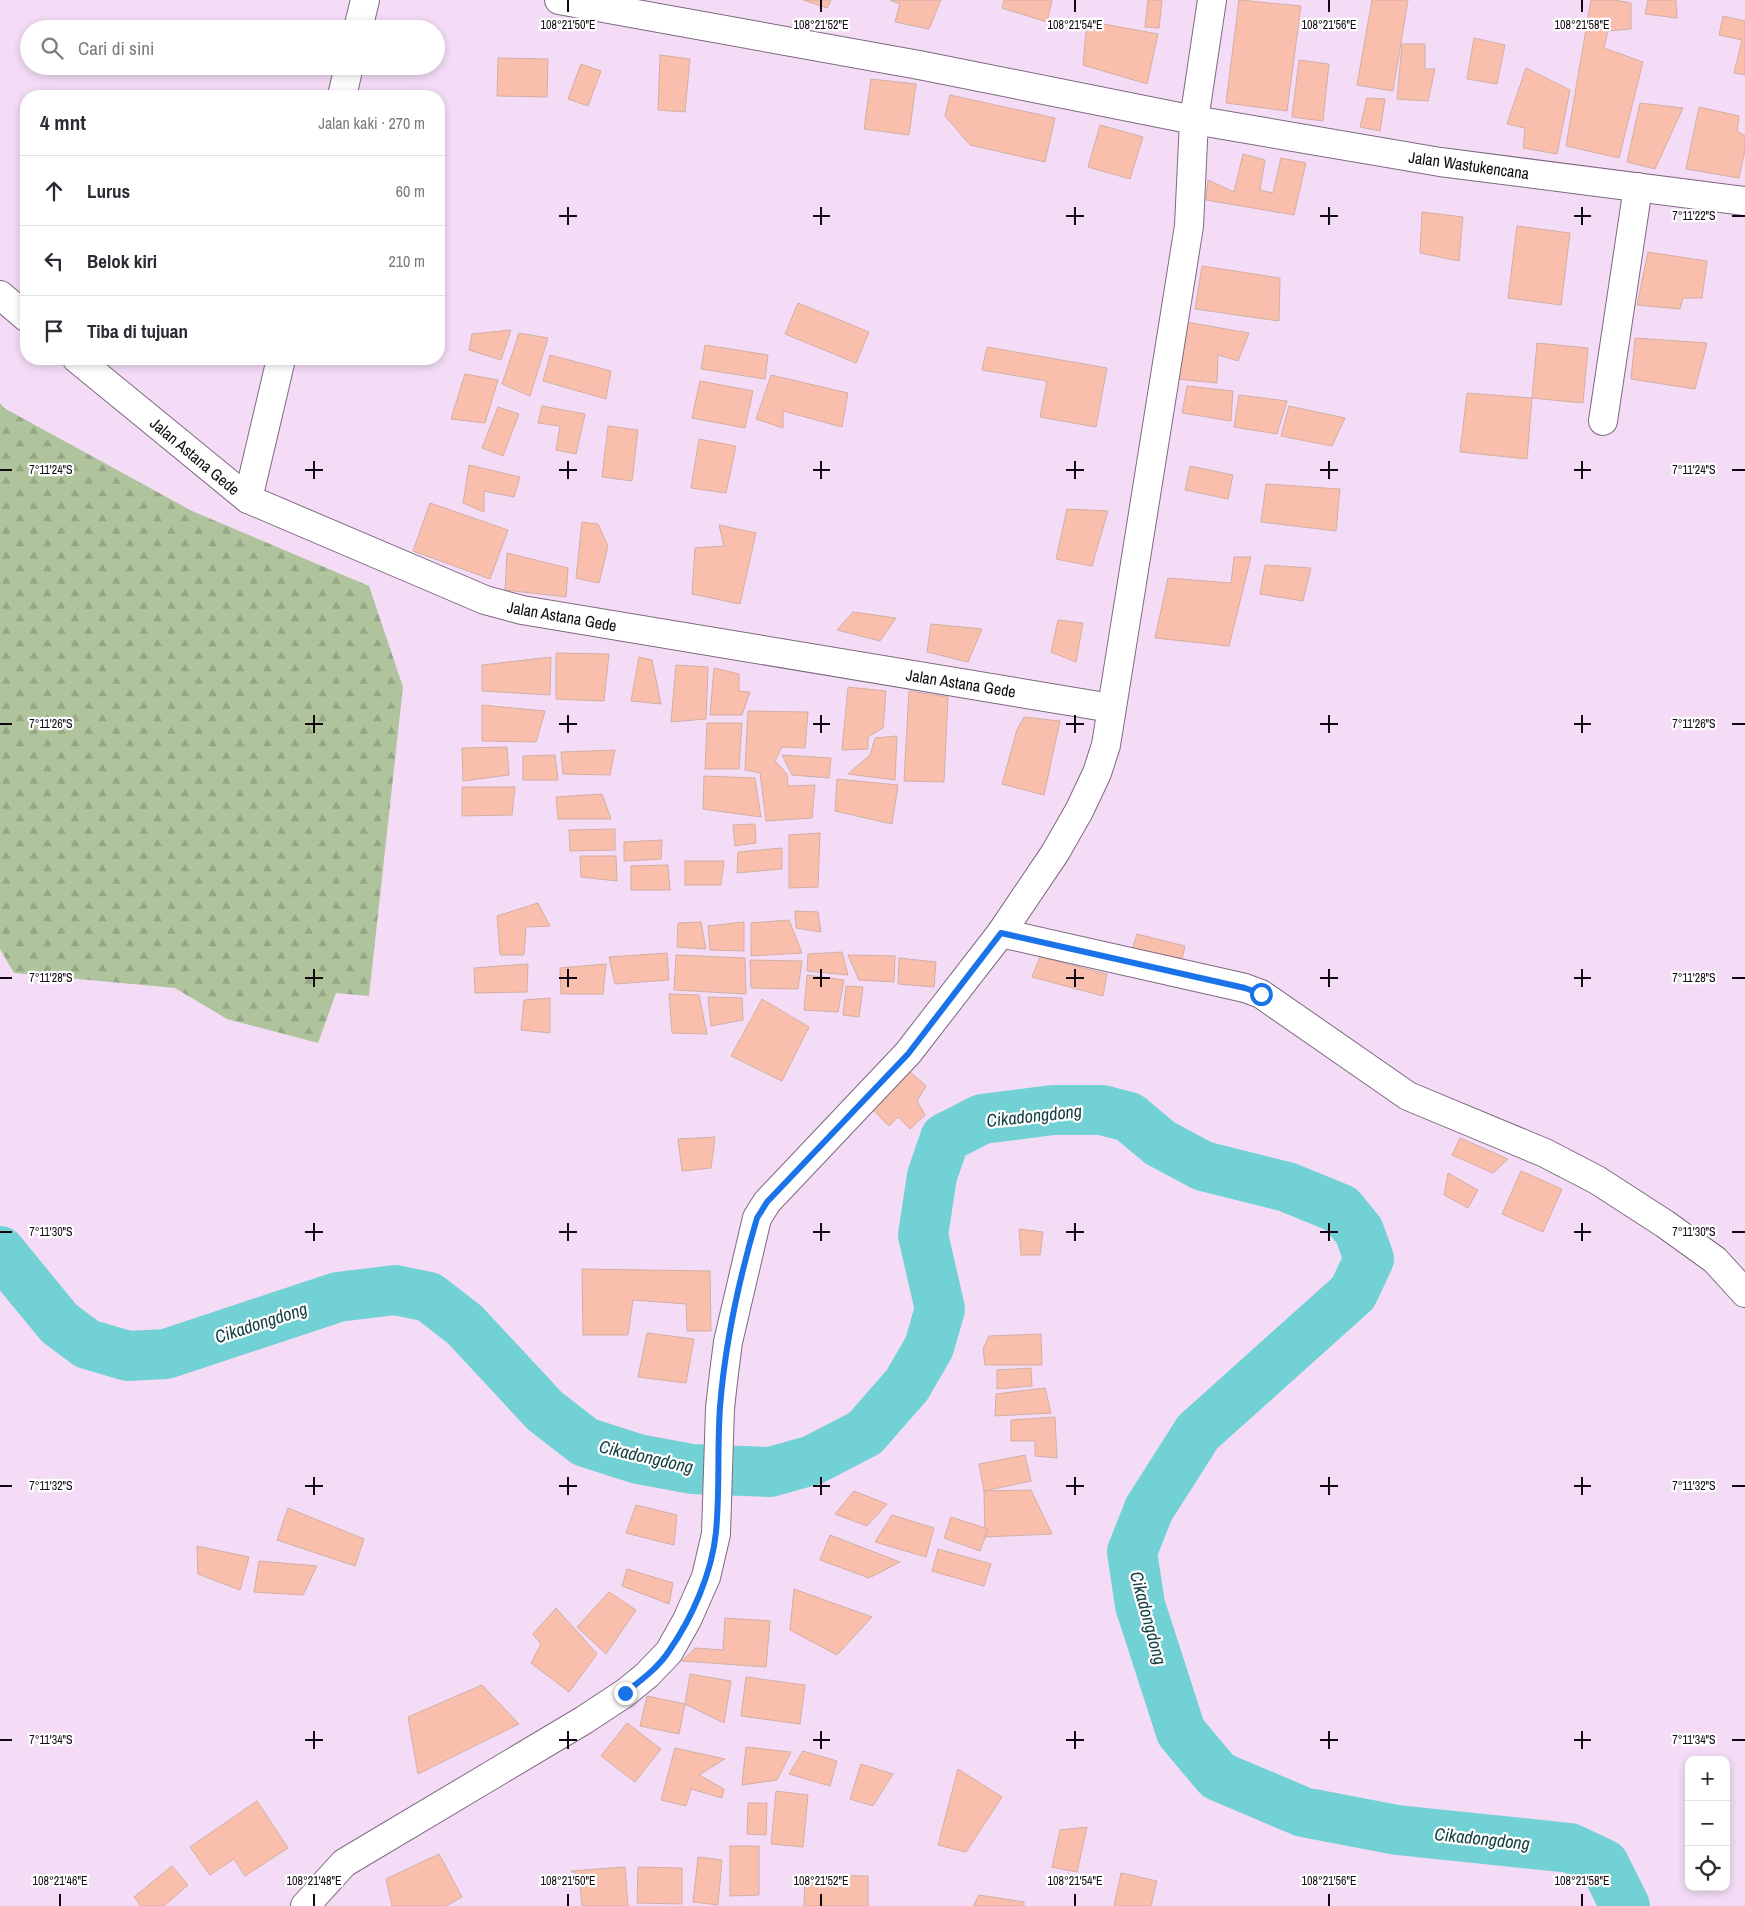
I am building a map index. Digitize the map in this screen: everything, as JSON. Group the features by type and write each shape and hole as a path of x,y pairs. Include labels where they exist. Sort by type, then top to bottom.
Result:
{"street":[{"path":"360,20 365,0"},
{"name":"Jalan Wastukencana","path":"559,0 919,65 1194,120 1440,162 1745,201"},
{"path":"305,1906 344,1863 550,1742 625,1693 647,1675 669,1652 687,1620 706,1577 716,1534 720,1408 728,1342 757,1218 767,1202 923,1036 1001,933 1055,853 1097,773 1106,745 1189,226 1194,120 1212,0"},
{"path":"343,90 347,75"},
{"path":"1603,421 1638,187"},
{"path":"0,295 20,312"},
{"name":"Jalan Astana Gede","path":"84,365 248,499 485,600 522,610 1111,708"},
{"path":"248,499 280,365"},
{"path":"1001,933 1245,988 1261,994 1408,1096 1545,1153 1597,1180 1666,1224 1715,1260 1745,1293"}],"green space":[{"path":"0,403 4,408 192,511 369,586 403,687 369,996 336,993 318,1043 227,1019 175,988 14,973 0,949"}],"building":[{"path":"803,0 831,0 827,8"},
{"path":"890,0 941,0 929,29 895,22 900,4"},
{"path":"1004,0 1052,0 1047,22 1002,8"},
{"path":"1148,0 1162,0 1159,28 1145,27"},
{"path":"1239,0 1301,6 1287,111 1226,103"},
{"path":"1372,0 1408,0 1393,91 1357,85"},
{"path":"1591,0 1614,0 1631,3 1631,29 1608,31 1604,48 1643,62 1619,158 1566,146"},
{"path":"1648,0 1676,0 1677,18 1645,14"},
{"path":"1723,16 1745,21 1745,75 1734,73 1742,40 1719,35"},
{"path":"1087,21 1158,34 1147,84 1083,65"},
{"path":"1474,38 1505,45 1497,84 1467,79"},
{"path":"1402,44 1425,44 1425,69 1435,69 1428,101 1397,99"},
{"path":"660,55 690,59 685,112 658,110"},
{"path":"498,58 548,59 547,97 497,96"},
{"path":"1299,60 1329,64 1323,121 1292,117"},
{"path":"581,64 601,71 588,106 568,99"},
{"path":"1526,68 1570,90 1557,154 1523,148 1525,128 1507,124"},
{"path":"871,79 916,84 909,135 864,129"},
{"path":"950,95 1055,118 1045,162 970,145 945,116"},
{"path":"1367,98 1385,99 1380,131 1360,127"},
{"path":"1640,103 1683,108 1655,169 1627,162"},
{"path":"1699,107 1739,116 1737,131 1745,136 1745,150 1739,178 1686,169"},
{"path":"1100,125 1143,137 1130,179 1088,167"},
{"path":"1243,154 1265,160 1260,190 1273,193 1281,158 1306,163 1294,215 1206,200 1208,180 1234,192"},
{"path":"1422,212 1463,217 1459,261 1420,253"},
{"path":"1517,226 1570,233 1561,305 1508,298"},
{"path":"1648,252 1707,261 1702,298 1683,298 1680,309 1637,305"},
{"path":"1202,266 1280,278 1279,321 1195,309"},
{"path":"798,303 869,332 856,363 785,334"},
{"path":"1186,322 1249,333 1238,361 1218,355 1217,383 1177,379"},
{"path":"511,330 501,360 469,350 472,334"},
{"path":"519,333 548,338 530,396 502,384"},
{"path":"1635,338 1707,343 1695,389 1631,379"},
{"path":"1537,343 1588,348 1583,403 1532,398"},
{"path":"705,345 768,355 765,379 701,369"},
{"path":"987,347 1107,368 1096,427 1040,417 1047,381 982,370"},
{"path":"550,355 611,371 606,399 543,381"},
{"path":"465,374 498,380 485,423 451,419"},
{"path":"771,375 848,393 842,427 783,411 783,428 756,419"},
{"path":"700,381 753,391 745,428 692,418"},
{"path":"1187,386 1233,391 1231,421 1182,413"},
{"path":"1467,393 1532,398 1527,459 1460,452"},
{"path":"1239,395 1287,401 1277,434 1234,427"},
{"path":"542,406 585,414 576,454 556,450 560,426 538,423"},
{"path":"1289,406 1345,418 1332,446 1281,436"},
{"path":"498,407 519,414 503,456 482,448"},
{"path":"608,426 638,430 632,481 602,477"},
{"path":"699,439 736,446 726,493 691,488"},
{"path":"469,465 520,477 514,497 484,491 484,512 463,503"},
{"path":"1190,466 1233,475 1228,499 1185,490"},
{"path":"1266,484 1340,489 1336,531 1261,522"},
{"path":"430,503 508,530 490,579 413,551"},
{"path":"1067,509 1108,511 1092,566 1056,559"},
{"path":"582,522 598,524 608,546 599,583 576,578"},
{"path":"719,525 756,533 740,604 692,594 695,548 724,546"},
{"path":"507,553 568,568 566,597 505,590"},
{"path":"1234,557 1251,557 1229,646 1155,638 1168,578 1231,583"},
{"path":"1265,565 1311,568 1303,601 1260,594"},
{"path":"853,612 896,618 880,641 837,630"},
{"path":"1058,620 1083,623 1076,662 1051,652"},
{"path":"931,624 982,629 968,662 927,652"},
{"path":"556,653 609,654 604,701 556,699"},
{"path":"551,657 550,695 482,691 482,665"},
{"path":"639,657 652,660 661,704 631,701"},
{"path":"676,665 708,667 706,719 671,722"},
{"path":"714,668 739,674 739,691 750,692 742,715 710,715"},
{"path":"848,687 886,691 883,728 868,737 868,749 842,750"},
{"path":"909,691 948,697 944,782 904,781"},
{"path":"482,705 545,711 536,742 482,741"},
{"path":"748,711 808,712 805,748 782,747 775,761 787,774 788,786 815,785 812,818 766,821 760,773 745,770"},
{"path":"1024,717 1060,721 1044,795 1002,784 1017,730"},
{"path":"707,723 742,723 739,769 705,769"},
{"path":"897,736 895,780 848,774 870,755 875,738"},
{"path":"507,747 509,775 463,781 462,748"},
{"path":"615,750 610,775 563,774 561,752"},
{"path":"555,755 558,780 523,780 523,756"},
{"path":"782,755 831,758 829,778 792,775"},
{"path":"704,776 755,778 761,817 703,809"},
{"path":"837,779 898,785 892,824 835,811"},
{"path":"462,787 515,787 512,815 462,816"},
{"path":"602,794 611,819 558,819 556,797"},
{"path":"755,824 756,843 735,846 733,825"},
{"path":"615,829 615,850 570,851 569,830"},
{"path":"820,833 818,887 789,888 789,835"},
{"path":"662,840 661,859 624,861 624,842"},
{"path":"782,848 782,869 737,873 738,852"},
{"path":"580,856 616,856 617,881 581,877"},
{"path":"685,861 724,861 721,885 685,885"},
{"path":"668,865 670,890 631,890 631,866"},
{"path":"538,903 550,926 526,927 524,955 500,955 497,916"},
{"path":"795,911 818,912 821,932 796,928"},
{"path":"789,920 802,953 751,956 751,923"},
{"path":"701,922 706,949 677,947 678,923"},
{"path":"744,922 744,951 710,950 708,926"},
{"path":"1137,934 1185,946 1180,968 1130,957"},
{"path":"842,952 848,975 807,971 808,954"},
{"path":"667,953 669,980 615,984 609,957"},
{"path":"676,955 745,958 746,994 674,990"},
{"path":"848,955 895,956 894,982 859,980"},
{"path":"1040,957 1107,974 1103,996 1032,977"},
{"path":"899,958 936,962 934,987 898,984"},
{"path":"750,960 802,961 798,989 751,988"},
{"path":"528,964 527,992 475,993 474,968"},
{"path":"606,964 603,994 561,994 560,968"},
{"path":"807,975 844,980 838,1012 804,1010"},
{"path":"846,986 863,987 859,1017 843,1015"},
{"path":"669,994 699,995 707,1034 672,1033"},
{"path":"708,997 742,998 743,1020 711,1026"},
{"path":"550,998 550,1033 521,1030 524,1000"},
{"path":"762,999 809,1027 782,1081 731,1056"},
{"path":"908,1070 926,1086 917,1101 925,1115 910,1129 898,1117 889,1126 870,1107"},
{"path":"715,1137 711,1168 682,1171 678,1139"},
{"path":"1460,1138 1508,1159 1493,1173 1452,1155"},
{"path":"1521,1171 1562,1189 1543,1232 1502,1214"},
{"path":"1448,1173 1478,1190 1468,1208 1444,1195"},
{"path":"1019,1229 1043,1232 1040,1255 1021,1255"},
{"path":"582,1269 710,1271 711,1331 687,1331 686,1304 633,1300 628,1335 583,1335"},
{"path":"647,1333 694,1339 686,1383 638,1377"},
{"path":"1041,1334 1042,1365 985,1365 983,1349 989,1336"},
{"path":"1031,1368 1032,1386 997,1389 997,1370"},
{"path":"1045,1388 1051,1413 995,1416 996,1394"},
{"path":"1055,1417 1057,1458 1035,1456 1035,1441 1011,1441 1011,1420"},
{"path":"1025,1455 1031,1481 984,1491 979,1464"},
{"path":"1031,1490 1052,1534 985,1537 984,1491"},
{"path":"854,1491 887,1504 867,1526 835,1514"},
{"path":"636,1505 677,1515 674,1545 626,1533"},
{"path":"288,1508 364,1539 355,1566 277,1540"},
{"path":"892,1515 934,1528 926,1557 875,1542"},
{"path":"951,1517 988,1529 980,1551 944,1538"},
{"path":"830,1535 900,1562 869,1578 820,1560"},
{"path":"197,1546 249,1557 240,1590 198,1574"},
{"path":"938,1549 991,1564 984,1586 932,1571"},
{"path":"259,1561 317,1566 303,1595 254,1592"},
{"path":"627,1569 673,1583 669,1604 622,1586"},
{"path":"794,1589 872,1617 837,1655 790,1630"},
{"path":"609,1592 636,1610 606,1654 577,1627"},
{"path":"556,1608 597,1654 569,1692 531,1663 541,1644 533,1634"},
{"path":"725,1618 770,1621 766,1667 682,1661 695,1648 723,1650"},
{"path":"690,1674 731,1681 724,1723 685,1704"},
{"path":"746,1677 805,1685 800,1724 741,1716"},
{"path":"482,1685 519,1724 418,1774 408,1717"},
{"path":"647,1696 685,1704 679,1734 640,1726"},
{"path":"627,1723 661,1749 635,1782 601,1756"},
{"path":"746,1747 791,1752 777,1780 742,1785"},
{"path":"675,1748 725,1759 699,1775 724,1789 722,1798 691,1789 686,1806 661,1800"},
{"path":"803,1751 837,1761 830,1786 789,1774"},
{"path":"861,1764 893,1774 873,1806 850,1799"},
{"path":"958,1769 1002,1797 966,1852 938,1845"},
{"path":"776,1791 808,1795 803,1847 771,1844"},
{"path":"257,1801 288,1848 245,1876 234,1859 210,1875 190,1847"},
{"path":"748,1803 767,1803 766,1835 747,1834"},
{"path":"1087,1827 1077,1872 1052,1867 1060,1830"},
{"path":"730,1846 759,1846 759,1895 730,1896"},
{"path":"439,1854 462,1897 446,1906 392,1906 386,1879"},
{"path":"698,1857 722,1860 718,1905 693,1902"},
{"path":"172,1866 188,1885 164,1906 141,1906 134,1897"},
{"path":"625,1867 628,1906 582,1906 579,1875 571,1871"},
{"path":"638,1867 682,1868 682,1904 637,1903"},
{"path":"1121,1873 1157,1881 1151,1906 1114,1906"},
{"path":"805,1875 868,1876 868,1906 804,1906"},
{"path":"979,1895 1024,1902 1024,1906 973,1906"}],"waterway":[{"name":"Cikadongdong","path":"0,1251 59,1323 87,1344 128,1356 166,1354 338,1297 395,1290 429,1297 465,1325 545,1411 585,1442 638,1459 692,1469 770,1472 813,1460 865,1433 907,1385 929,1347 940,1309 923,1235 932,1176 945,1138 982,1119 1053,1110 1102,1110 1129,1117 1160,1143 1203,1166 1287,1187 1341,1209 1359,1231 1369,1259 1353,1293 1198,1432 1149,1509 1132,1552 1140,1605 1181,1732 1218,1776 1303,1812 1397,1830 1570,1848 1604,1864 1625,1906"}],"route":[{"path":"625,1693 647,1675 669,1652 687,1620 706,1577 716,1534 720,1408 728,1342 757,1218 767,1202 928,1031 1001,933 1245,988 1261,994"}]}
